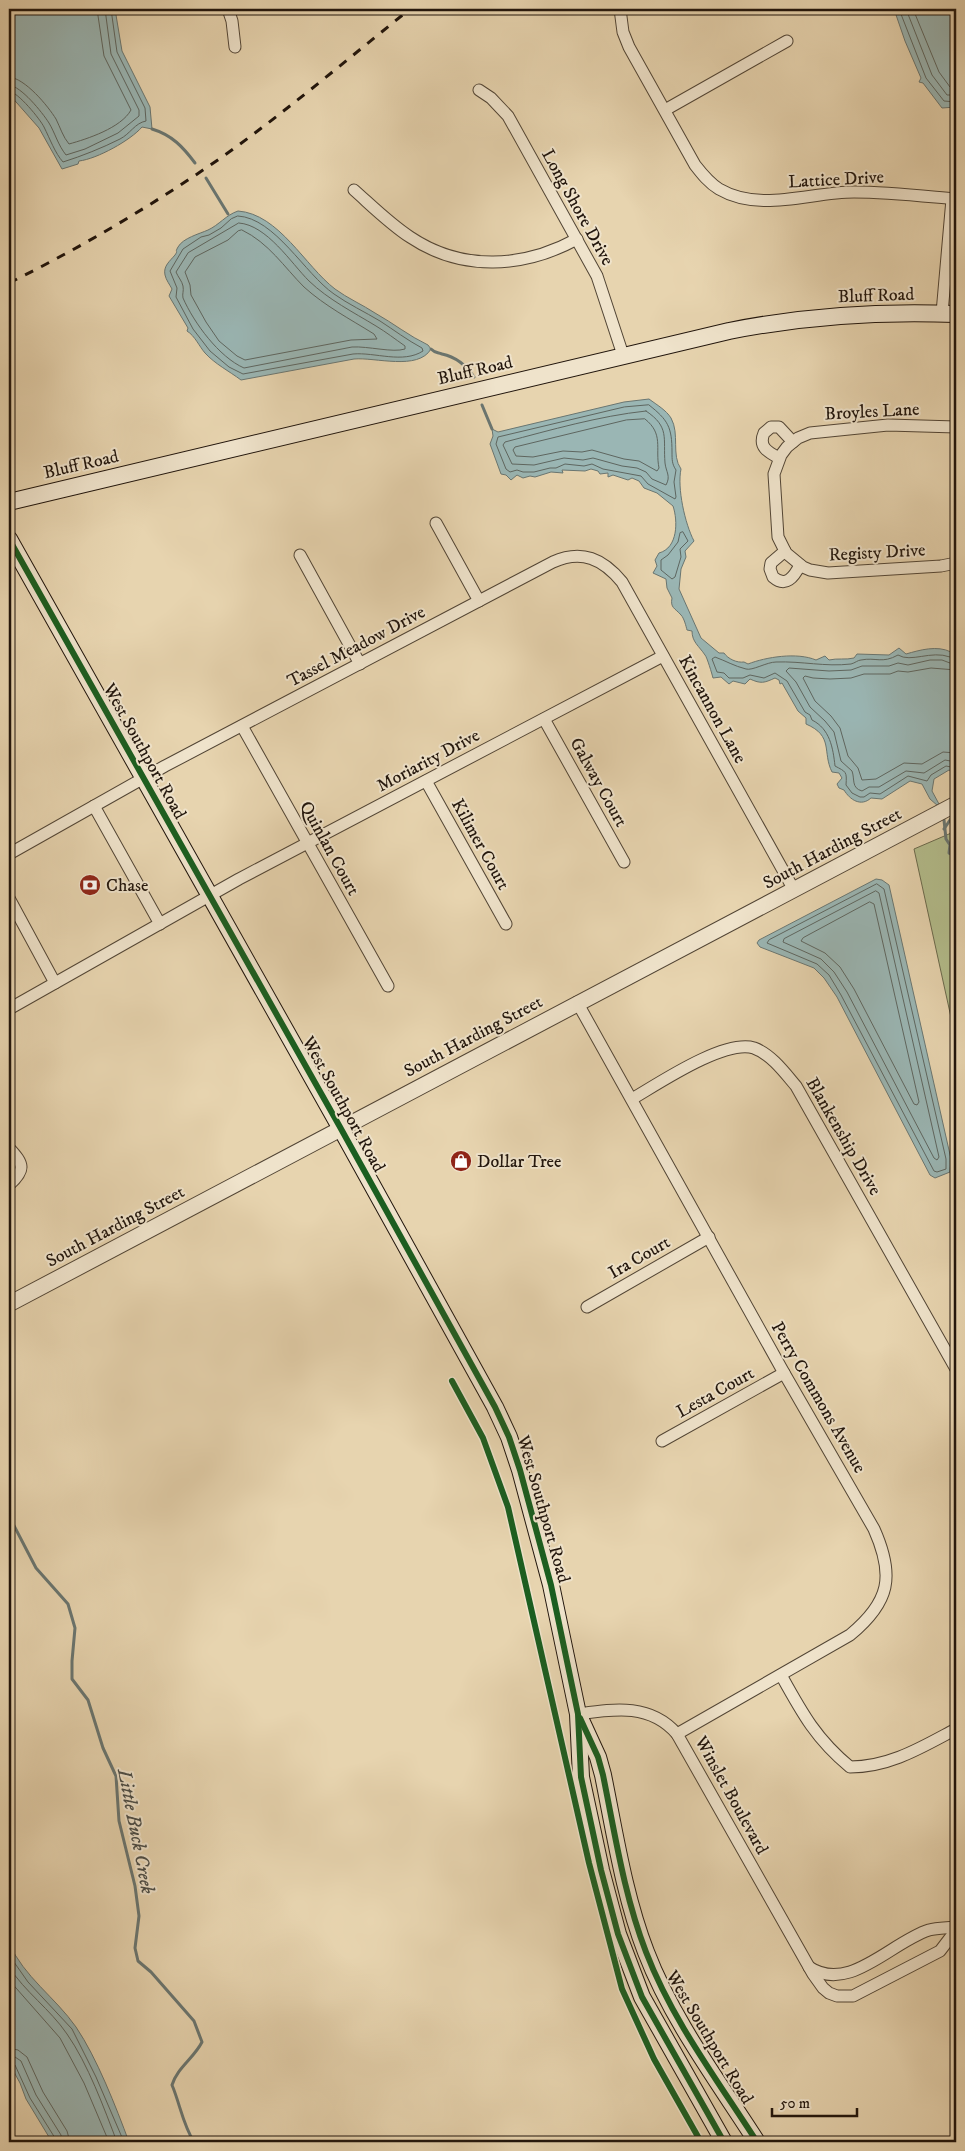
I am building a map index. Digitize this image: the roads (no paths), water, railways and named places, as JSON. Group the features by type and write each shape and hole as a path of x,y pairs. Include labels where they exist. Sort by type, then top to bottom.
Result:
{"main road":[{"name":"Bluff Road","path":"9,502 706,336 778,322 859,314 949,313"},
{"name":"West Southport Road","path":"9,539 340,1128 495,1407 509,1437 541,1543 578,1714 581,1777 601,1870 618,1934 642,1997 724,2142"},
{"name":"West Southport Road","path":"578,1714 598,1757 626,1886 646,1952 671,2006 757,2142"}],"street":[{"path":"228,9 232,22 235,47"},
{"name":"Lattice Drive","path":"620,9 626,42 695,165 719,189 742,199 762,201 852,192 954,199"},
{"path":"665,110 787,41"},
{"name":"Long Shore Drive","path":"479,90 491,98 508,116 577,239 597,276 623,355"},
{"path":"354,190 412,238 436,251 469,261 499,263 528,259 550,253 577,239"},
{"path":"949,313 954,199"},
{"name":"Broyles Lane","path":"774,485 774,474 780,458 793,442 806,434 864,426 913,424 956,426"},
{"path":"780,458 764,448 762,441 764,433 771,427 779,427 793,442"},
{"name":"Registy Drive","path":"774,485 776,530 785,551 800,565 810,570 828,573 941,566 956,563"},
{"path":"436,524 479,601"},
{"path":"785,551 770,563 773,577 782,582 788,580 794,576 800,565"},
{"path":"300,555 360,664"},
{"name":"Tassel Meadow Drive","path":"9,854 143,778 558,560 573,556 588,558"},
{"name":"Kincannon Lane","path":"588,558 605,564 619,578 794,890"},
{"name":"Moriarity Drive","path":"9,1009 306,843 663,656"},
{"name":"Galway Court","path":"544,718 624,862"},
{"name":"Quinlan Court","path":"242,726 388,986"},
{"name":"Kilimer Court","path":"426,781 506,924"},
{"name":"South Harding Street","path":"9,1304 577,1002 956,804"},
{"path":"94,806 160,924"},
{"path":"9,898 55,983"},
{"name":"Perry Commons Avenue","path":"577,1002 784,1373 874,1529 884,1552 887,1575 883,1595 874,1612 850,1635 677,1734"},
{"name":"Blankenship Drive","path":"632,1099 696,1062 712,1055 733,1049 753,1048 769,1057 796,1086 956,1369"},
{"path":"9,1148 18,1157 22,1167 19,1176 9,1185"},
{"name":"Ira Court","path":"587,1307 709,1237"},
{"name":"Lesta Court","path":"662,1441 784,1373"},
{"path":"781,1675 809,1725 824,1743 850,1767 867,1767 906,1756 956,1729"},
{"name":"Winslet Boulevard","path":"578,1714 620,1709 649,1713 660,1719 677,1734 809,1967 818,1982 829,1993 837,1996 853,1996 940,1951 956,1930"},
{"path":"809,1967 826,1976 844,1974 929,1930 956,1926"}],"water":[{"path":"9,9 115,9 122,51 150,107 152,129 142,127 130,138 113,148 62,169 39,128 9,94"},
{"path":"894,9 956,9 956,107 942,108 923,83 919,82 921,78"},
{"path":"238,211 253,214 266,221 291,242 335,289 428,345 431,349 425,356 416,360 396,362 354,359 241,380 218,364 205,353 195,338 187,331 188,328 169,296 172,289 166,277 165,269 177,252 176,250 180,244 212,228"},
{"path":"649,399 667,412 674,424 676,457 681,469 680,486 683,506 694,541 685,551 686,557 681,569 679,589 701,638 719,653 724,653 733,660 748,664 782,656 800,656 816,660 825,656 829,660 854,658 857,654 889,655 899,648 906,654 929,649 951,652 956,649 956,774 949,770 934,779 932,791 939,804 938,806 930,799 922,784 910,781 882,799 871,798 863,802 856,801 839,788 837,784 842,778 839,773 832,772 824,739 815,729 806,724 806,718 798,711 779,680 775,678 760,682 750,679 745,684 733,681 729,684 721,677 713,678 706,656 695,641 692,631 687,630 682,616 672,606 672,598 667,588 666,579 653,573 657,566 655,560 659,553 670,546 676,526 673,506 657,493 644,488 639,481 632,478 628,480 613,475 608,477 608,473 600,474 598,471 591,469 585,471 562,470 563,473 551,472 535,477 523,478 517,475 511,480 506,475 501,474 490,444 493,436 492,429 498,432 624,402"},
{"path":"876,879 882,880 889,885 951,1159 950,1172 935,1178 930,1175 837,997 824,978 814,968 760,947 757,943 759,940"},
{"path":"9,1943 31,1977 68,2016 84,2039 106,2083 129,2142 52,2142 26,2099 9,2063"}],"waterway":[{"path":"152,129 176,142 195,163"},
{"path":"206,178 228,214"},
{"path":"431,349 456,359 474,377"},
{"path":"482,405 492,429"},
{"path":"944,829 952,817"},
{"path":"944,820 946,839 950,845 949,853 956,856"},
{"path":"956,875 954,878 956,885"},
{"name":"Little Buck Creek","path":"9,1516 36,1568 68,1604 75,1628 72,1679 88,1700 103,1748 116,1776 119,1821 135,1886 139,1916 135,1948 138,1961 151,1972 194,2021 202,2042 178,2073 172,2085 187,2129 194,2142"}],"railway":[{"path":"9,283 119,223 225,155 296,102 410,9"}],"place":[{"name":"Chase","path":"90,885"},
{"name":"Dollar Tree","path":"461,1161"}]}
